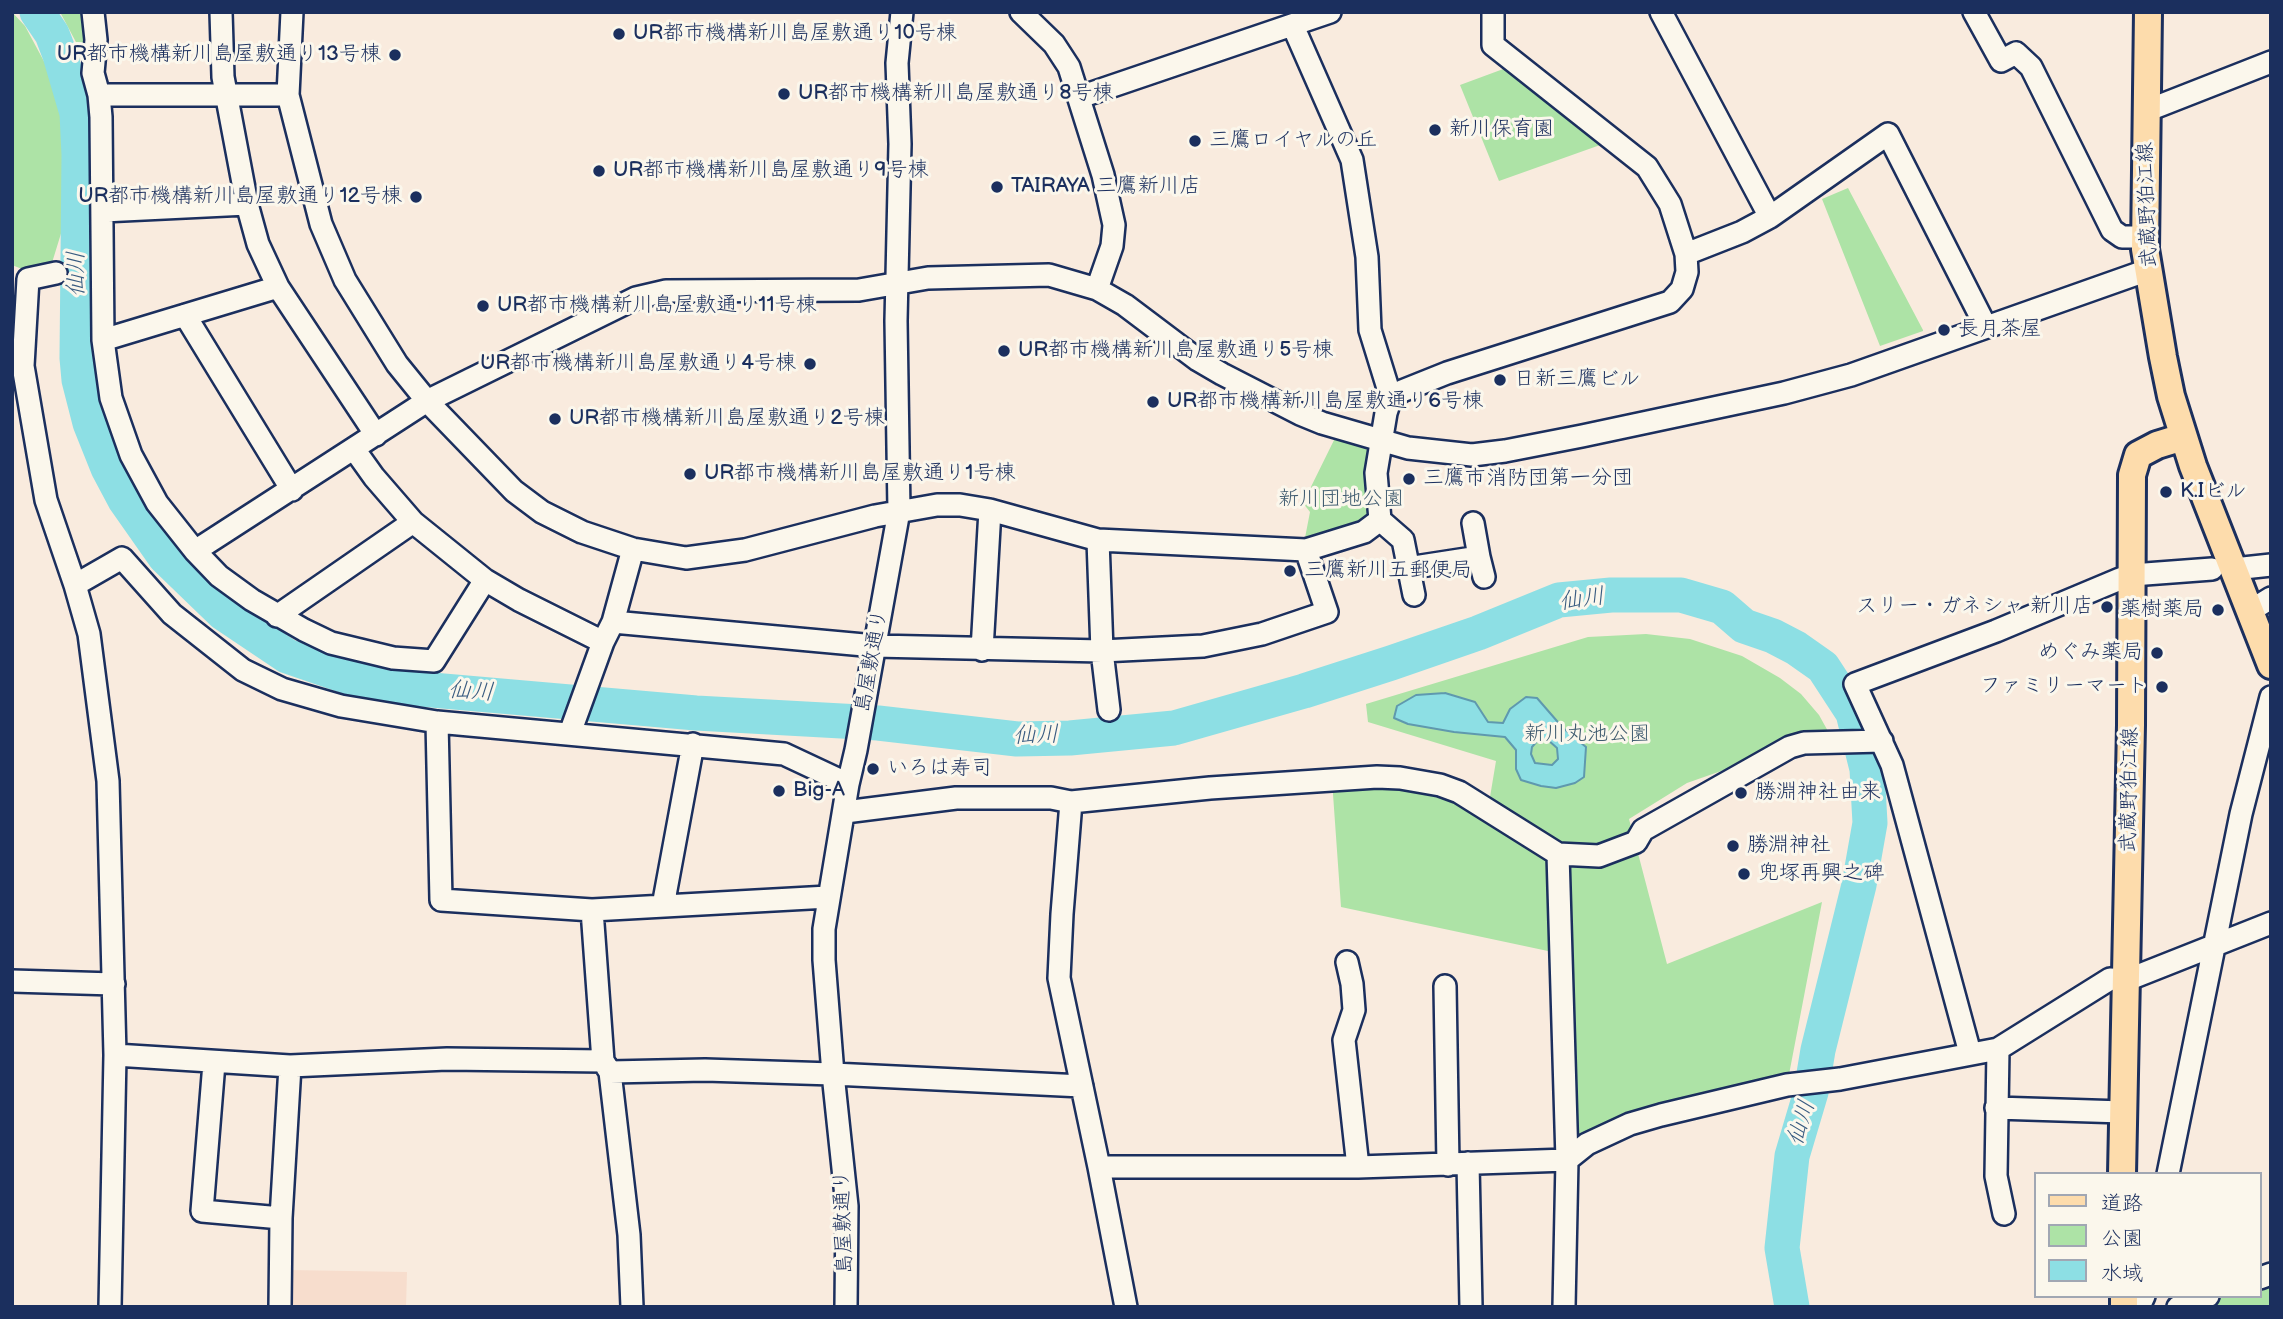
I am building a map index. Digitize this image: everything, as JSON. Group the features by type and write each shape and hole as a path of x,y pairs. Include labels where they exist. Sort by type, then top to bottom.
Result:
{"main road":[{"name":"武蔵野狛江線","path":"2148,12 2145,237 2163,357 2183,437 2223,569 2260,605 2271,665"},
{"name":"武蔵野狛江線","path":"2122,1172 2127,980 2132,475 2137,455 2183,437"}],"street":[{"path":"93,12 96,40 93,73 99,95 103,211 103,340 111,398 131,455 157,503 195,551 219,576 276,616 331,643 393,658 435,661 485,580"},
{"path":"221,12 226,95 247,204 258,244 278,287 376,435"},
{"path":"292,12 288,95 321,225 332,252 372,328 428,401 514,491 542,512 582,532 633,550 686,558 744,550 899,511 937,505 960,505 990,510 1098,540 1306,550 1364,532 1380,520"},
{"name":"島屋敷通り","path":"846,1307 847,1206 833,1074 824,929 899,511 895,321 900,144 897,63 902,12"},
{"path":"1021,12 1054,44 1069,67 1103,175 1114,225 1112,246 1097,289"},
{"path":"1080,97 1280,23 1330,12"},
{"path":"1391,398 1447,373 1670,302 1682,289 1687,272 1686,254 1671,204 1647,167 1493,45 1493,12"},
{"path":"1661,12 1770,217"},
{"path":"1974,12 2001,61 2016,53 2031,67 2112,230 2122,237 2145,237"},
{"path":"1280,23 1352,160 1367,257 1370,330 1391,398 1380,440 1376,473 1380,520 1403,540 1414,595"},
{"path":"2146,111 2271,62"},
{"path":"99,95 288,95"},
{"path":"1686,254 1742,232 1770,217 1888,134 1986,327"},
{"path":"103,211 247,204"},
{"path":"195,551 428,401 636,298 666,291 859,290 928,278 1049,275 1097,289 1153,324 1198,360 1246,388 1322,423 1408,448 1472,455 1505,451 1784,393 1852,375 2148,270"},
{"path":"56,273 29,279 23,366 46,500 89,634 108,781 115,1055 110,1307"},
{"path":"103,340 278,287"},
{"path":"185,315 292,490"},
{"path":"354,450 413,522 485,580 603,642"},
{"path":"982,650 990,510"},
{"path":"276,616 413,522"},
{"path":"1408,568 1481,567 1473,523"},
{"path":"1098,540 1102,651 1109,710"},
{"path":"572,725 613,622 633,550"},
{"path":"613,622 874,646 1102,651 1203,646 1262,634 1327,612 1306,550"},
{"path":"75,584 122,558 172,614 243,670 282,690 329,703 437,722 572,725 693,744 783,754 848,784"},
{"path":"1970,1054 1905,810 1882,741 1855,684 1996,631 2132,575 2271,565"},
{"path":"2168,1172 2241,814 2271,697"},
{"path":"437,722 441,900 592,910 799,901 828,897"},
{"path":"845,812 956,798 1051,798 1071,802 1210,788 1377,777 1400,778 1440,785 1459,792 1558,854 1599,856 1636,842 1643,830 1790,747 1804,743 1882,741"},
{"path":"663,905 693,744"},
{"path":"1071,802 1059,978 1100,1167 1126,1307"},
{"path":"1558,854 1567,1160 1563,1307"},
{"path":"592,910 607,1066 629,1234 632,1307"},
{"path":"1100,1167 1358,1167 1567,1160 1587,1144 1630,1124 1787,1085 1839,1079 1998,1049 2110,979 2127,980 2271,923"},
{"path":"1347,962 1354,1010 1344,1040 1358,1167"},
{"path":"12,981 114,984"},
{"path":"1445,986 1471,1307"},
{"path":"1998,1049 1996,1176 2004,1214"},
{"path":"115,1055 290,1066 447,1059 1082,1086"},
{"path":"214,1063 202,1211 281,1218"},
{"path":"280,1307 281,1218 290,1066"},
{"path":"1996,1108 2123,1112"},
{"path":"2178,1307 2203,1298"}],"shaded area":[{"path":"289,1270 407,1272 406,1307 289,1307"}],"green space":[{"path":"12,12 25,26 68,106 67,214 47,279 12,265"},
{"path":"60,12 84,12 91,40 86,61"},
{"path":"1506,68 1603,144 1499,181 1460,85"},
{"path":"1848,188 1923,331 1880,346 1822,199"},
{"name":"新川団地公園","path":"1337,434 1374,446 1374,520 1304,543 1310,512 1303,503"},
{"name":"新川丸池公園","path":"1646,634 1690,639 1742,656 1801,694 1819,715 1829,733 1687,783 1629,819 1667,964 1822,902 1787,1085 1661,1115 1567,1160 1562,954 1341,907 1332,780 1377,777 1488,809 1496,761 1368,722 1366,704 1588,637"},
{"path":"2271,1281 2271,1307 2197,1307 2222,1298 2262,1298 2262,1284"}],"water":[{"path":"1445,693 1475,702 1488,722 1503,723 1510,709 1526,697 1537,698 1563,728 1586,747 1584,777 1575,783 1556,788 1521,780 1516,769 1516,750 1505,737 1454,732 1408,724 1394,718 1397,706 1416,695","holes":["1538,740 1548,740 1557,748 1558,759 1552,765 1535,763 1531,754 1532,747"]}],"waterway":[{"name":"仙川","path":"37,12 52,34 77,113 77,358 79,380 90,423 108,468 125,500 165,557 223,613 287,656 351,678 386,686 696,713 878,723 1017,739 1070,738 1174,728 1391,663 1478,633 1559,600 1611,595 1681,595 1722,607 1744,626 1773,636 1823,667 1853,713 1867,769 1870,823 1859,885 1818,1050 1811,1092 1792,1156 1782,1248 1792,1307"}],"place":[{"name":"UR都市機構新川島屋敷通り10号棟","path":"619,34"},
{"name":"UR都市機構新川島屋敷通り13号棟","path":"395,55"},
{"name":"UR都市機構新川島屋敷通り8号棟","path":"784,94"},
{"name":"新川保育園","path":"1435,130"},
{"name":"三鷹ロイヤルの丘","path":"1195,141"},
{"name":"UR都市機構新川島屋敷通り9号棟","path":"599,171"},
{"name":"TAIRAYA 三鷹新川店","path":"997,187"},
{"name":"UR都市機構新川島屋敷通り12号棟","path":"416,197"},
{"name":"UR都市機構新川島屋敷通り11号棟","path":"483,306"},
{"name":"長月茶屋","path":"1944,330"},
{"name":"UR都市機構新川島屋敷通り5号棟","path":"1004,351"},
{"name":"UR都市機構新川島屋敷通り4号棟","path":"810,364"},
{"name":"日新三鷹ビル","path":"1500,380"},
{"name":"UR都市機構新川島屋敷通り6号棟","path":"1153,402"},
{"name":"UR都市機構新川島屋敷通り2号棟","path":"555,419"},
{"name":"UR都市機構新川島屋敷通り1号棟","path":"690,474"},
{"name":"三鷹市消防団第一分団","path":"1409,479"},
{"name":"K.Iビル","path":"2166,492"},
{"name":"三鷹新川五郵便局","path":"1290,571"},
{"name":"スリー・ガネシャ 新川店","path":"2107,607"},
{"name":"薬樹薬局","path":"2218,610"},
{"name":"めぐみ薬局","path":"2157,653"},
{"name":"ファミリーマート","path":"2162,687"},
{"name":"いろは寿司","path":"873,769"},
{"name":"Big-A","path":"779,791"},
{"name":"勝淵神社由来","path":"1741,793"},
{"name":"勝淵神社","path":"1733,846"},
{"name":"兜塚再興之碑","path":"1744,874"}]}
